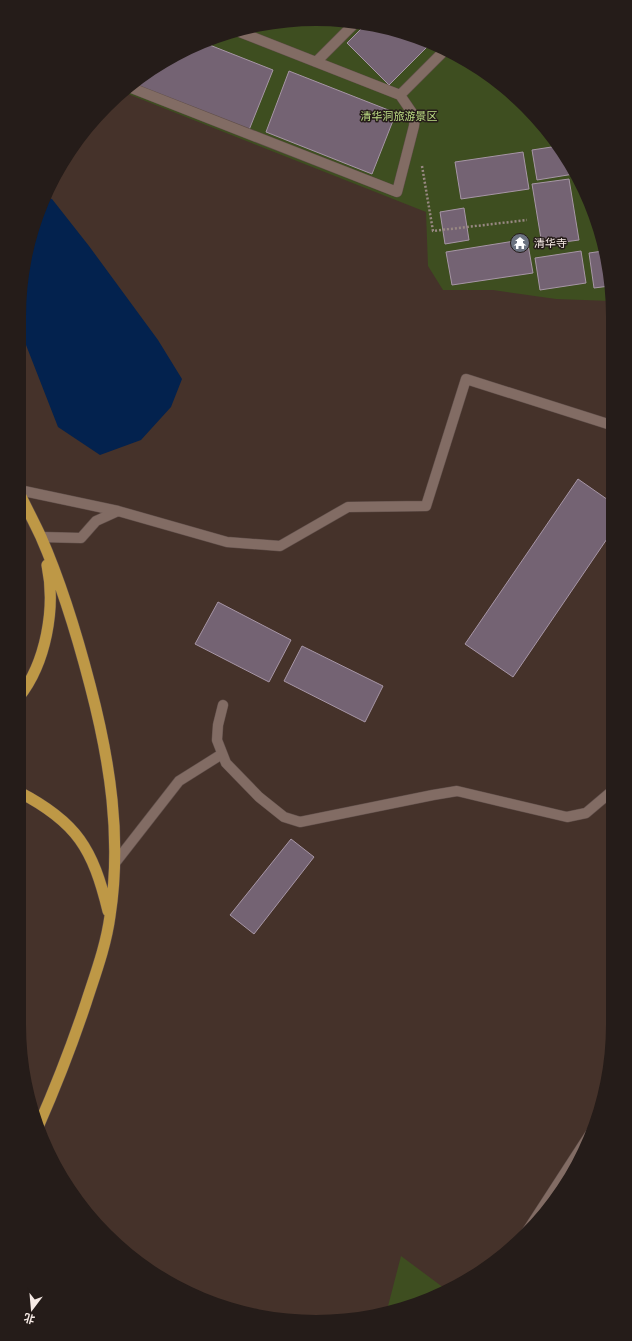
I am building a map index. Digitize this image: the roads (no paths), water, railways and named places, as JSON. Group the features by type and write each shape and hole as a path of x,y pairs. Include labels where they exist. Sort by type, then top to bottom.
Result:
{"highway":[{"path":"26,506 41,537 79,641 99,718 115,820 114,886 110,918 103,949 71,1045 41,1119"},
{"path":"26,688 36,670 43,652 49,614 50,587 41,537"},
{"path":"26,796 59,816 74,831 86,847 95,865 102,885 110,918"}],"lane":[{"path":"316,62 350,28"},
{"path":"135,89 397,192 415,117 400,95 247,35"},
{"path":"400,95 440,54"},
{"path":"26,492 118,511 227,542 280,546 348,507 426,506 466,379 606,423"},
{"path":"41,537 81,538 96,521 118,511"},
{"path":"223,705 218,725 217,740 226,763 259,797 284,817 300,822 425,796 457,791 567,817 586,812 606,796"},
{"path":"115,863 180,781 222,754"},
{"path":"547,1201 568,1168"}],"water":[{"path":"51,199 89,246 158,340 182,379 171,407 141,440 100,455 58,427 26,345 28,278 41,223"}],"place":[{"name":"清华寺","path":"520,243"}],"park label":[{"name":"清华洞旅游景区","path":"399,116"}]}
